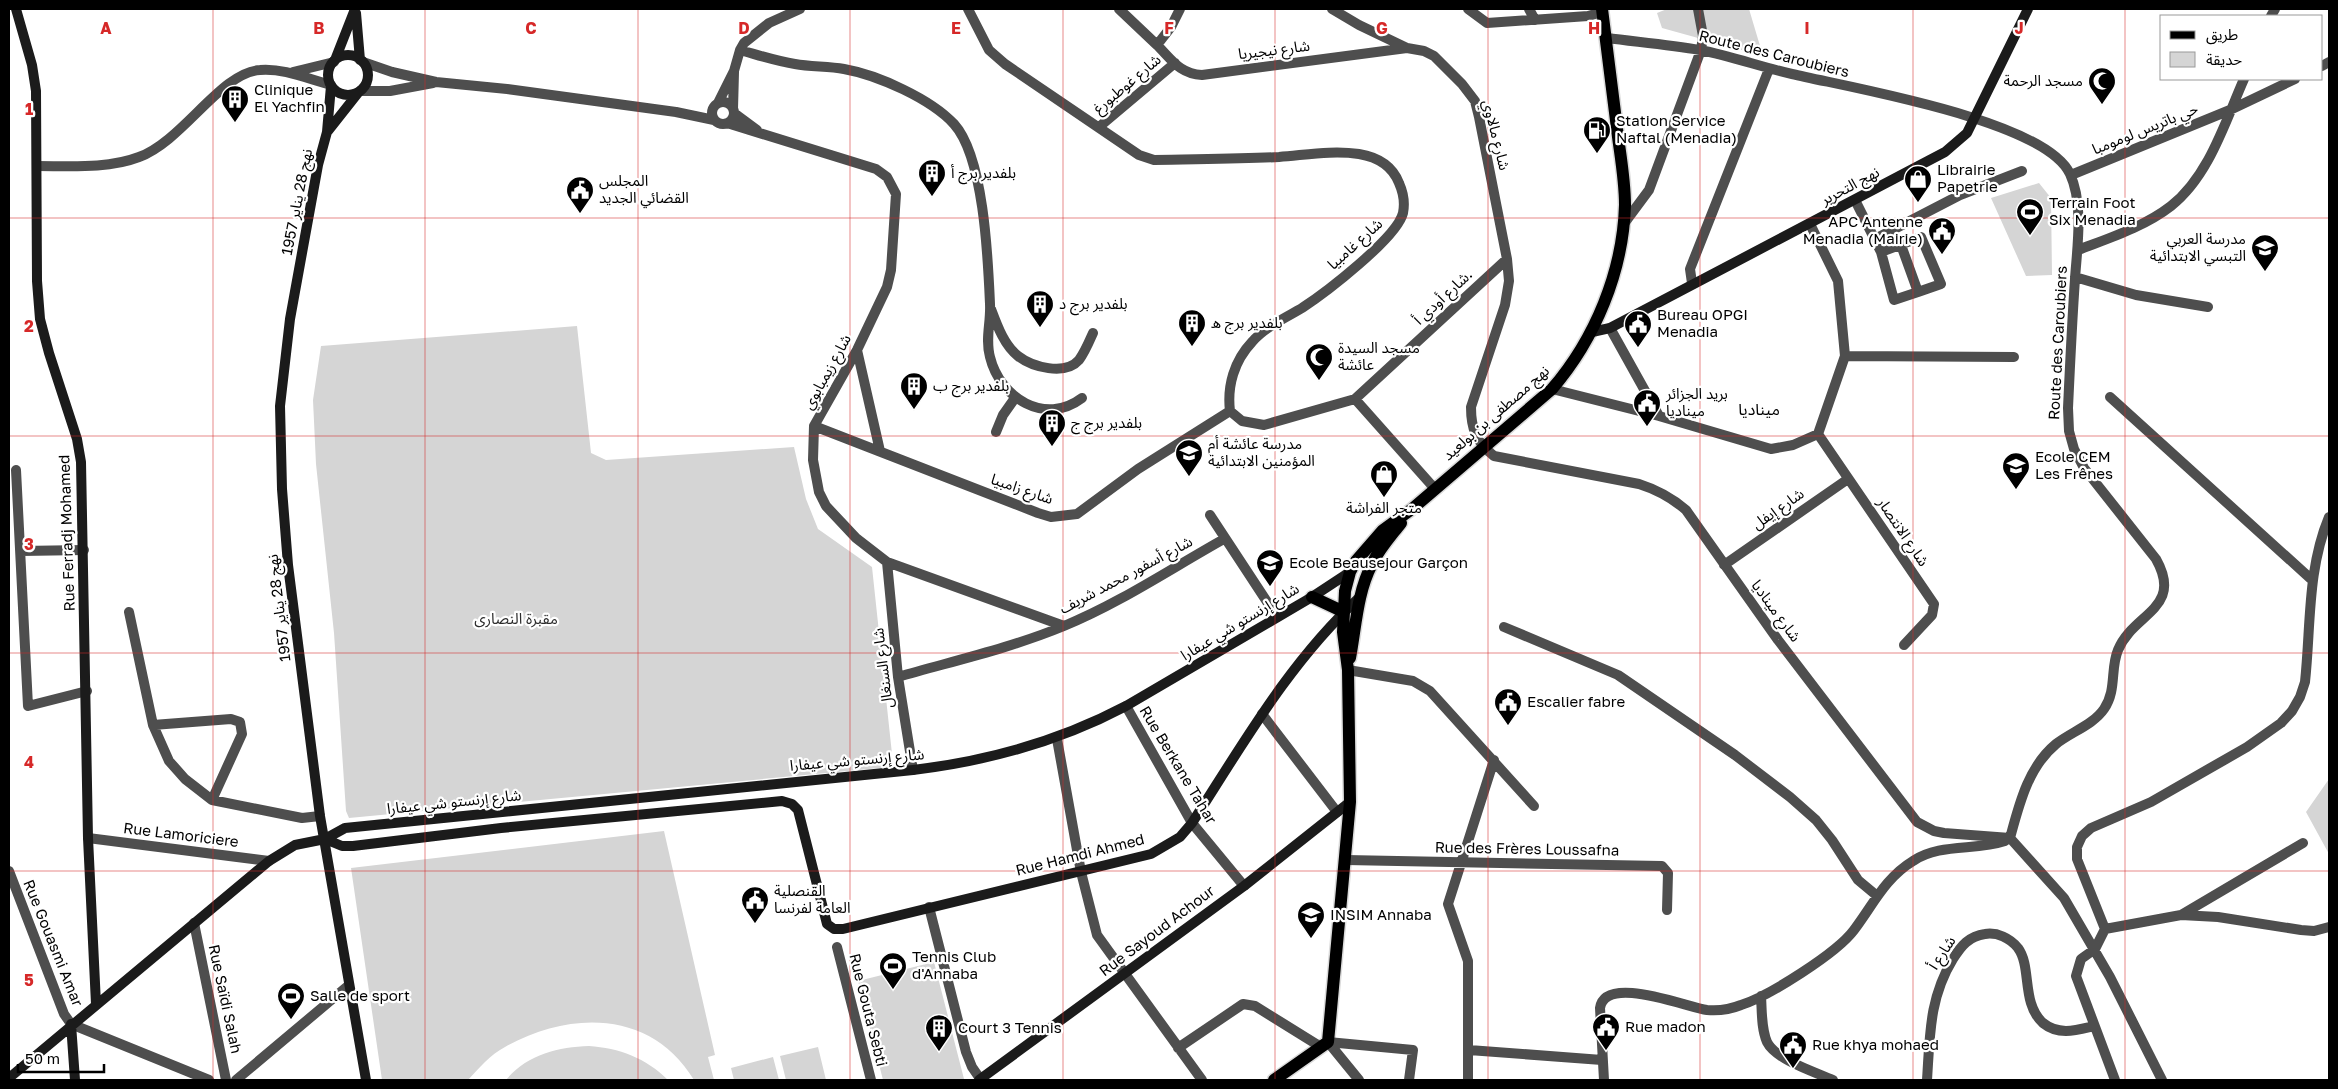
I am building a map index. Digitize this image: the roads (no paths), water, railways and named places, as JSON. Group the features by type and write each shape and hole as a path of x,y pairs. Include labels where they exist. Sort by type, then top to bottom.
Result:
{"main road":[{"name":"Rue Ferradj Mohamed","path":"16,9 28,46 36,91 37,282 40,319 77,439 81,462 87,691 88,838 96,1004"},
{"path":"356,9 362,61 368,77 367,83 359,92 343,94 331,85 328,73 356,9"},
{"name":"نهج التحرير","path":"1592,332 1610,328 1692,283 1810,224 1944,152 1967,134 2028,9"},
{"name":"نهج مصطفى بن بولعيد","path":"1348,670 1345,653 1345,591 1350,572 1356,561 1383,530 1412,509 1552,389 1572,366 1592,332 1615,266 1623,225 1624,187 1607,38 1602,10"},
{"path":"334,61 348,55 362,61"},
{"name":"نهج 28 يناير 1957","path":"331,85 327,132 318,165 290,319 280,406 282,489 288,565 320,816 366,1080"},
{"name":"نهج 28 يناير 1957","path":"327,132 359,92"},
{"name":"نهج مصطفى بن بولعيد","path":"1348,670 1360,598 1365,580 1380,550 1412,509"},
{"name":"شارع إرنستو شي عيفارا","path":"9,1078 71,1024 269,861 295,845 325,839 345,828 912,770 962,764 1014,752 1057,739 1126,706 1277,618 1350,572"},
{"path":"1312,597 1344,612 1360,598"},
{"name":"Rue Hamdi Ahmed","path":"830,927 843,929 1152,854 1180,837 1192,823 1262,714 1297,664 1344,612"},
{"path":"1274,1080 1324,1044 1346,860 1350,802 1348,670"},
{"name":"شارع إرنستو شي عيفارا","path":"325,839 342,846 353,846 501,828 788,802 798,810 826,919 830,927"},
{"name":"Rue Sayoud Achour","path":"980,1080 1244,886 1350,802"},
{"path":"499,812 501,828"},
{"path":"71,1024 75,1080"}],"street":[{"path":"714,120 712,112 734,71 740,50 753,34 769,23 800,9"},
{"name":"شارع غامبيا","path":"968,9 989,50 1005,64 1139,155 1154,160 1280,156 1326,152 1357,154 1376,158 1393,170 1404,195 1403,212 1390,236 1304,307 1271,326 1252,341 1231,377 1228,394 1230,412"},
{"path":"1119,9 1157,45 1171,27 1180,9"},
{"name":"شارع مالاوي","path":"1332,9 1358,25 1407,48 1424,51 1434,56 1453,73 1475,101 1507,258 1509,281 1505,305 1472,407 1471,424 1483,448"},
{"path":"1468,9 1487,23 1588,16 1602,10"},
{"path":"1529,9 1536,20"},
{"path":"1623,225 1649,190 1701,50 1703,36 1698,9"},
{"name":"Route des Caroubiers","path":"1607,38 1701,50 1769,69 1975,117 2032,140 2050,150 2062,160 2071,175 2078,214 2078,250 2068,408 2069,431 2074,449 2084,468 2156,559 2161,568 2164,587 2163,597 2158,606 2129,633 2118,651 2112,693 2103,711 2055,745 2042,759 2029,779 2010,838"},
{"name":"شارع نيجيريا","path":"1157,45 1189,75 1202,75 1407,48"},
{"path":"740,50 795,64 842,68 868,74 891,83 953,123 966,142 974,162 980,198 990,306 987,340 990,358 1001,383 1015,398 1029,406 1044,409 1062,408 1074,404 1082,398"},
{"path":"290,73 334,61"},
{"path":"362,61 399,74 436,82 507,88 676,112 714,120 720,124 732,120 734,111 734,71"},
{"name":"شارع غوطبورغ","path":"1099,127 1175,63"},
{"path":"1692,283 1690,269 1769,69"},
{"path":"37,166 89,166 139,158 159,148 176,134 238,76 252,71 262,70 290,73 331,85"},
{"path":"2078,250 2148,221 2170,207 2183,195 2207,160 2244,80"},
{"name":"حي باتريس لومومبا","path":"2071,175 2230,110 2293,80"},
{"path":"359,92 398,90 436,82"},
{"path":"676,112 729,104 734,111"},
{"name":"شارع زيمبابوي","path":"734,111 764,135"},
{"name":"شارع زيمبابوي","path":"727,123 876,169 887,177 893,185 896,194 891,270 887,287 857,350 814,426 813,460 822,499 835,517 856,538 887,562 1064,626"},
{"path":"1874,239 1960,195 2022,171"},
{"path":"1855,200 1881,252 1894,300 1941,284 1921,237 1881,252"},
{"path":"1552,389 1659,416 1771,449 1793,445 1818,434 1845,356 1838,281 1810,224"},
{"path":"1901,245 1918,292"},
{"name":"شارع أودي أ.","path":"1355,398 1507,258"},
{"path":"2075,277 2136,295 2208,308"},
{"path":"990,306 1005,340 1017,355 1028,362 1045,368 1063,368 1077,362 1093,333"},
{"path":"1610,328 1659,416"},
{"path":"857,350 880,451"},
{"path":"1845,356 2014,357"},
{"path":"2110,397 2311,579"},
{"path":"996,432 1015,398"},
{"path":"1230,412 1242,421 1264,425 1355,398 1434,489"},
{"name":"شارع زامبيا","path":"814,426 1038,513 1064,517 1077,514 1138,469 1230,412"},
{"name":"شارع الانتصار","path":"1818,434 1934,604 1932,614 1904,645"},
{"name":"شارع ميناديا","path":"1483,448 1494,456 1639,484 1672,498 1686,510 1778,640 1918,822 1944,834 2010,838"},
{"path":"16,470 28,706 87,691"},
{"name":"شارع إيفل","path":"1724,565 1848,479"},
{"path":"1210,515 1277,618"},
{"path":"2115,1080 2076,976 2081,959 2095,949 2105,929 2077,859 2077,847 2082,836 2091,828 2151,802 2247,747 2281,723 2292,711 2300,697 2305,682 2311,579 2320,540 2329,517"},
{"name":"شارع أسفور محمد شريف","path":"898,677 1026,640 1064,626 1093,613 1224,539"},
{"path":"21,551 84,550"},
{"name":"شارع السنغال","path":"887,562 898,677 912,770"},
{"path":"129,612 153,725 169,761 185,778 212,800 302,818 320,816"},
{"path":"1504,627 1618,675 1735,754 1816,820 1858,880 1876,895"},
{"path":"1348,670 1413,681 1430,691 1534,806"},
{"name":"Rue Berkane Tahar","path":"1126,706 1192,823 1244,886"},
{"path":"1262,714 1337,812"},
{"path":"153,725 231,718 240,722 242,734 212,800"},
{"path":"1057,739 1081,872 1097,935 1202,1080"},
{"path":"1468,1080 1468,961 1448,904 1494,760"},
{"name":"Rue Lamoriciere","path":"88,838 269,861"},
{"path":"1604,1080 1600,1008 1604,998 1610,994 1643,995 1709,1010 1726,1009 1742,1005 1761,996 1825,958 1854,931 1876,895 1903,868 1924,854 1936,850 1995,844 2010,838 2064,898 2095,949 2162,1080"},
{"path":"2181,915 2303,843"},
{"name":"Rue des Frères Loussafna","path":"1346,860 1662,866 1668,873 1667,910"},
{"name":"Rue Gouasmi Amar","path":"9,871 64,1014 71,1024"},
{"path":"929,907 966,1052 980,1080"},
{"path":"2105,929 2181,915 2218,917 2301,930 2314,931 2329,927"},
{"name":"Rue Saïdi Salah","path":"194,923 226,1080"},
{"name":"شارع أ","path":"1927,1080 1934,1000 1943,976 1960,947 1973,937 1989,933 1997,934 2011,941 2017,947 2021,954 2027,991 2034,1010 2044,1024 2059,1031 2068,1032 2094,1026"},
{"name":"Rue Gouta Sebti","path":"837,948 871,1080"},
{"path":"236,1080 349,985"},
{"path":"1761,996 1764,1033 1774,1051 1781,1057 1833,1080"},
{"path":"1178,1048 1244,1004 1255,1006 1324,1044 1359,1080"},
{"path":"71,1024 209,1080"},
{"path":"1324,1044 1413,1050 1409,1080"},
{"path":"1469,1050 1602,1060"}],"place":[{"name":"مسجد الرحمة","path":"2102,105"},
{"name":"Clinique El Yachfin","path":"235,123"},
{"name":"Station Service Naftal (Menadia)","path":"1597,154"},
{"name":"بلفدير برج أ","path":"932,197"},
{"name":"Librairie Papetrie","path":"1918,203"},
{"name":"المجلس القضائي الجديد","path":"580,214"},
{"name":"Terrain Foot Six Menadia","path":"2030,236"},
{"name":"APC Antenne Menadia (Mairie)","path":"1942,255"},
{"name":"مدرسة العربي التبسي الابتدائية","path":"2265,272"},
{"name":"بلفدير برج د","path":"1040,328"},
{"name":"بلفدير برج ه","path":"1192,347"},
{"name":"Bureau OPGI Menadia","path":"1638,348"},
{"name":"مسجد السيدة عائشة","path":"1319,381"},
{"name":"بلفدير برج ب","path":"914,410"},
{"name":"بريد الجزائر ميناديا","path":"1647,427"},
{"name":"بلفدير برج ج","path":"1052,447"},
{"name":"مدرسة عائشة أم المؤمنين الابتدائية","path":"1189,477"},
{"name":"Ecole CEM Les Frênes","path":"2016,490"},
{"name":"متجر الفراشة","path":"1384,498"},
{"name":"Ecole Beausejour Garçon","path":"1270,587"},
{"name":"Escalier fabre","path":"1508,726"},
{"name":"القنصلية العامة لفرنسا","path":"755,924"},
{"name":"INSIM Annaba","path":"1311,939"},
{"name":"Tennis Club d'Annaba","path":"893,990"},
{"name":"Salle de sport","path":"291,1020"},
{"name":"Rue madon","path":"1606,1051"},
{"name":"Court 3 Tennis","path":"939,1052"},
{"name":"Rue khya mohaed","path":"1793,1069"}],"district":[{"name":"ميناديا","path":"1759,409"}],"park label":[{"name":"مقبرة النصارى","path":"516,619"}]}
